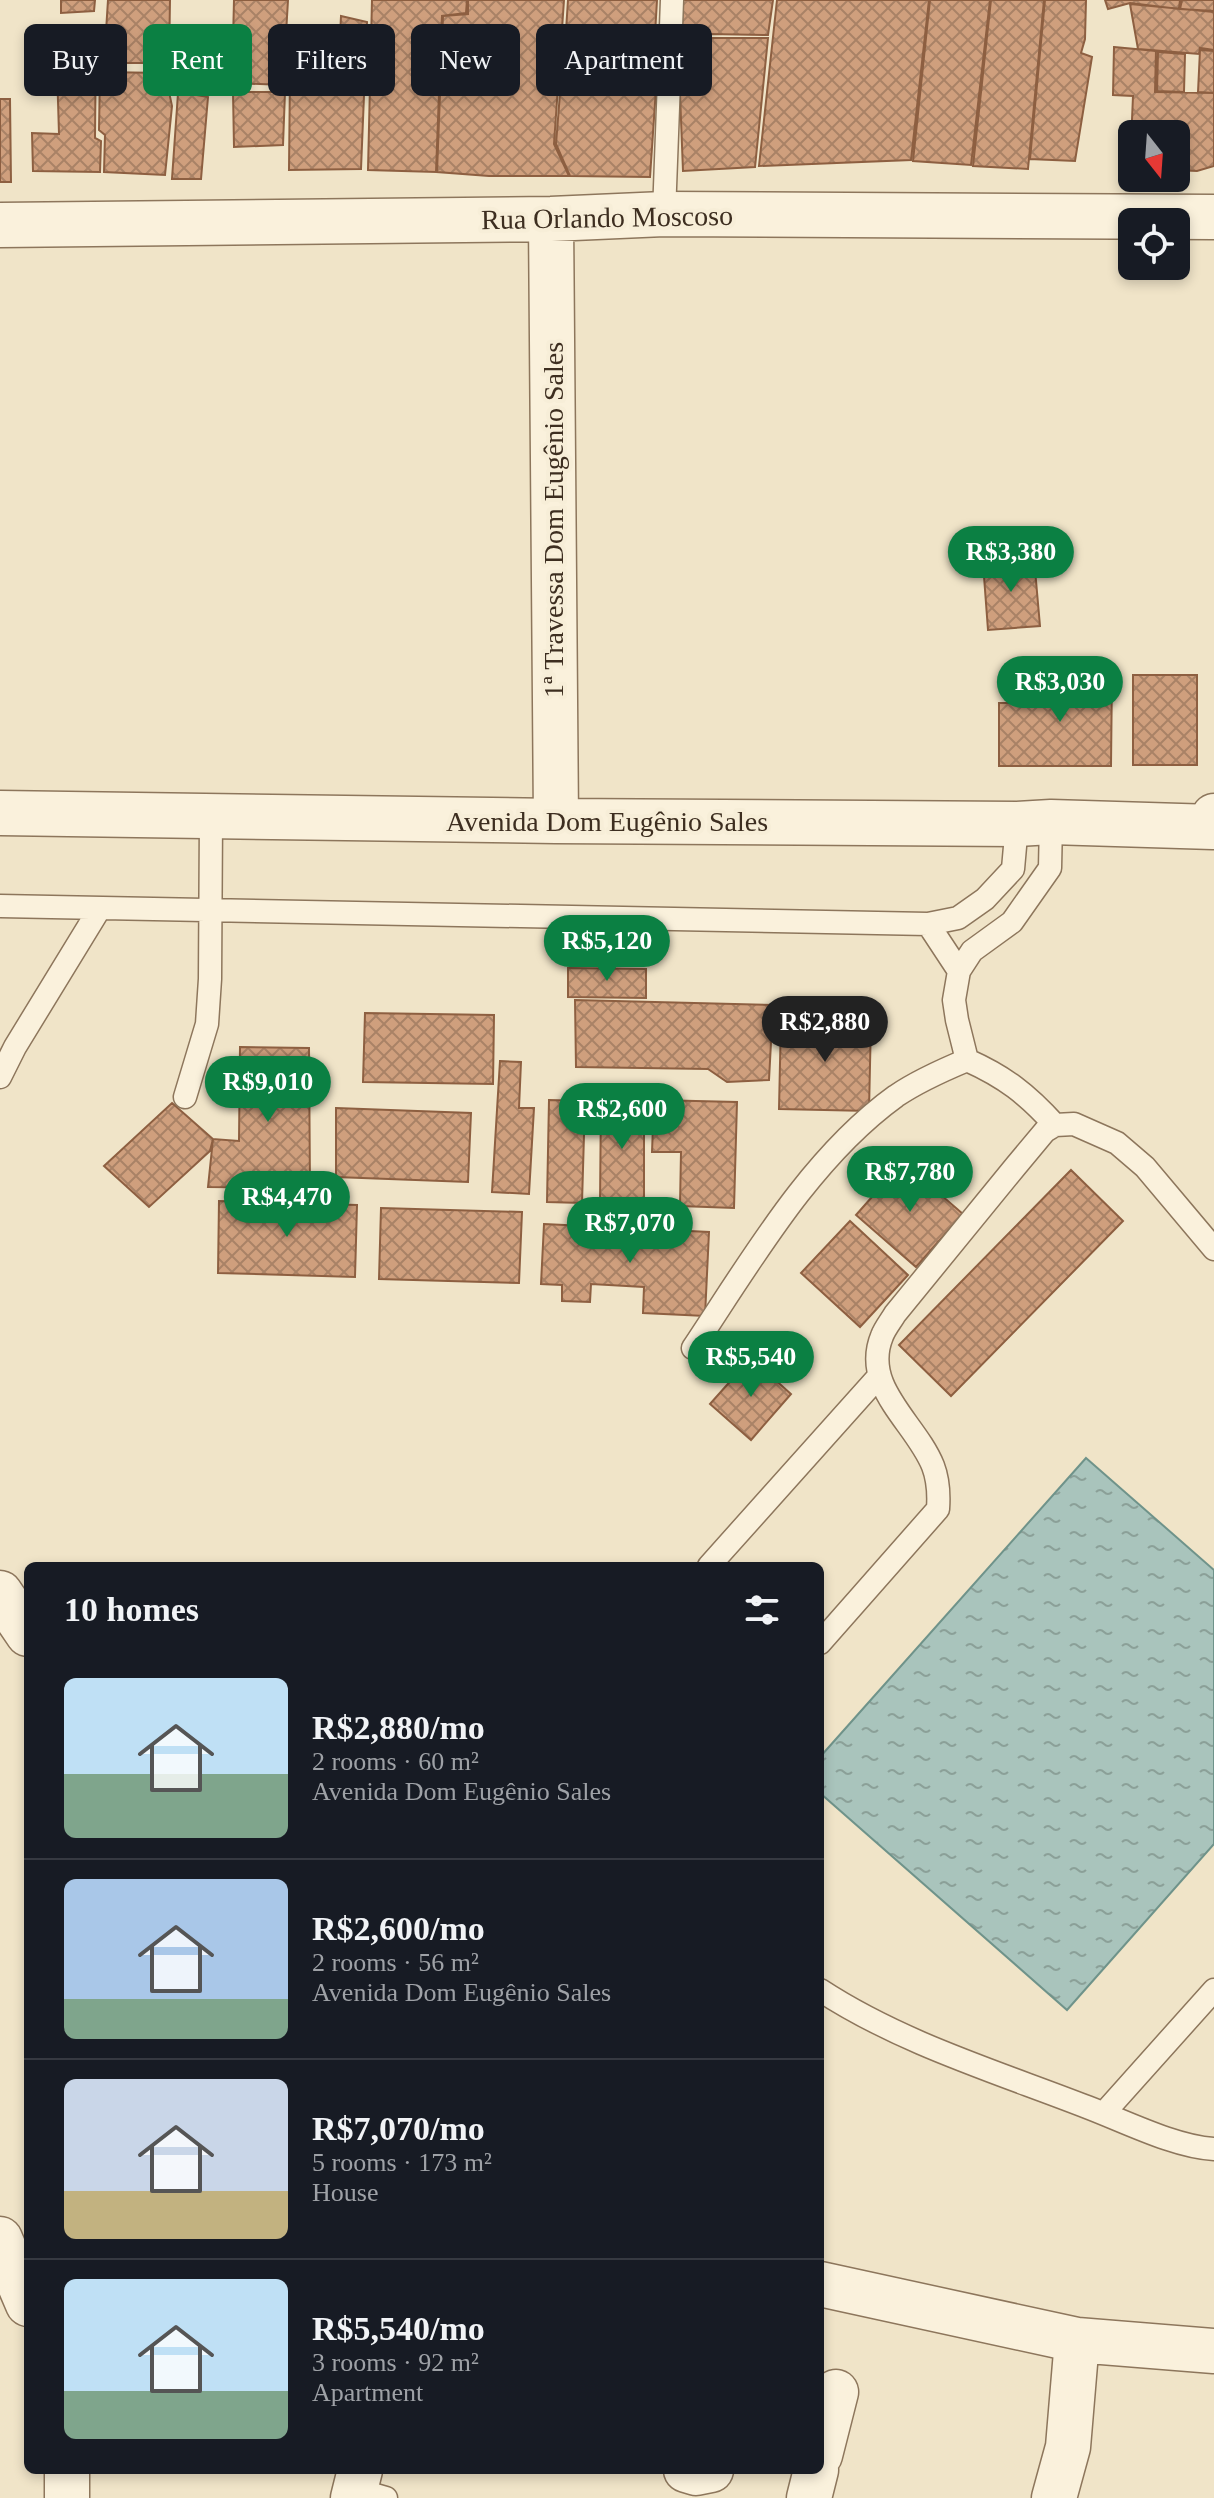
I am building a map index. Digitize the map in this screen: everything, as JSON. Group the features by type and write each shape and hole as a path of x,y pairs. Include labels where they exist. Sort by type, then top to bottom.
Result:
{"street":[{"name":"Rua Orlando Moscoso","path":"0,225 551,219 664,214 1214,217"},
{"name":"1ª Travessa Dom Eugênio Sales","path":"551,219 556,821"},
{"name":"Avenida Dom Eugênio Sales","path":"0,813 556,821 1214,824"},
{"path":"0,1593 24,1628"},
{"path":"2,2248 24,2295"},
{"path":"824,2285 1077,2340 1214,2351"},
{"path":"1054,2498 1068,2447 1077,2340"},
{"path":"824,2439 836,2392"},
{"path":"67,2474 67,2498"},
{"path":"809,2498 815,2474"}],"lane":[{"path":"664,214 672,0"},
{"path":"185,1097 207,1024 211,817"},
{"path":"0,906 928,924 958,918 985,899 1013,869 1034,823"},
{"path":"967,1060 954,1000 959,971 972,951 1012,922 1050,868 1034,823"},
{"path":"0,1077 100,908"},
{"path":"928,924 959,971"},
{"path":"693,1348 762,1244 831,1156 898,1095 967,1060 1004,1078 1022,1091 1055,1125"},
{"path":"824,1638 938,1509 939,1494 934,1467 920,1440 887,1394 879,1376 882,1337 895,1314 1045,1131 1055,1125 1074,1124 1117,1143 1145,1167 1214,1249"},
{"path":"713,1562 879,1376"},
{"path":"1104,2113 1214,1990"},
{"path":"824,1993 906,2037 1150,2131 1214,2149"}],"water":[{"path":"1086,1458 1214,1570 1214,1844 1067,2010 824,1797 824,1753"}],"building":[{"path":"61,0 95,0 94,11 61,13"},
{"path":"108,0 170,0 170,24 143,24 143,63 127,63 127,24 106,24"},
{"path":"234,0 288,0 287,24 268,24 268,84 252,84 252,24 233,24"},
{"path":"372,0 467,0 466,13 442,16 442,24 411,24 411,96 439,96 436,172 368,170 370,96 395,96 395,24 371,24"},
{"path":"468,0 564,0 562,24 536,24 536,96 557,96 554,144 569,176 489,176 437,172 440,96 520,96 520,24 443,24 443,16 468,14"},
{"path":"568,0 657,0 656,24 566,24"},
{"path":"677,0 773,0 768,35 712,34 712,24 677,24"},
{"path":"777,0 929,0 911,160 759,166"},
{"path":"930,0 990,0 971,165 913,161"},
{"path":"991,0 1044,0 1028,169 973,166"},
{"path":"1045,0 1086,0 1085,39 1081,53 1092,57 1075,161 1030,159"},
{"path":"1105,0 1180,0 1179,9 1130,3 1108,9"},
{"path":"1182,0 1214,0 1214,11 1180,9"},
{"path":"1130,4 1214,12 1214,50 1200,48 1199,54 1138,49"},
{"path":"341,16 367,22 367,24 341,24"},
{"path":"712,38 768,38 755,167 683,171 680,96 712,96"},
{"path":"1114,47 1156,51 1155,92 1214,93 1214,166 1190,171 1190,120 1132,120 1133,96 1113,95"},
{"path":"1200,50 1214,51 1214,93 1198,92"},
{"path":"1158,52 1185,54 1184,92 1157,91"},
{"path":"127,72 143,73 143,96 170,96 172,106 165,175 104,172 105,135 99,130 100,96 127,96"},
{"path":"268,92 268,96 285,96 283,145 234,147 233,96"},
{"path":"58,96 95,96 95,138 101,141 100,172 33,171 32,133 59,134"},
{"path":"178,96 208,97 201,179 172,179"},
{"path":"290,96 364,96 361,169 289,170"},
{"path":"560,96 656,96 650,177 570,176 556,144"},
{"path":"0,99 10,99 11,182 0,182"},
{"path":"1034,558 1040,626 988,630 983,563"},
{"path":"1042,673 1112,674 1111,766 999,766 999,703 1042,703"},
{"path":"1133,675 1197,675 1197,765 1133,765"},
{"path":"568,968 646,969 646,998 568,997"},
{"path":"575,1000 773,1005 769,1080 727,1082 708,1069 576,1067"},
{"path":"365,1013 494,1015 493,1084 363,1082"},
{"path":"781,1018 871,1020 869,1111 779,1109"},
{"path":"240,1047 309,1048 310,1188 208,1187 213,1139 239,1141"},
{"path":"500,1061 521,1062 519,1108 534,1108 529,1194 492,1192"},
{"path":"601,1096 644,1097 644,1204 600,1205"},
{"path":"549,1100 585,1101 582,1203 547,1202"},
{"path":"654,1100 737,1102 734,1208 680,1206 681,1152 652,1152"},
{"path":"172,1103 213,1139 210,1151 149,1207 104,1166"},
{"path":"336,1108 471,1113 468,1182 336,1177"},
{"path":"903,1162 963,1214 916,1267 856,1215"},
{"path":"1071,1170 1123,1221 951,1396 899,1345"},
{"path":"219,1201 357,1205 355,1277 218,1273"},
{"path":"381,1208 522,1212 519,1283 379,1279"},
{"path":"850,1221 908,1275 860,1327 801,1273"},
{"path":"544,1224 709,1232 705,1316 643,1313 644,1287 591,1284 590,1302 562,1301 562,1285 541,1284"},
{"path":"751,1358 791,1394 751,1440 710,1404"}]}
